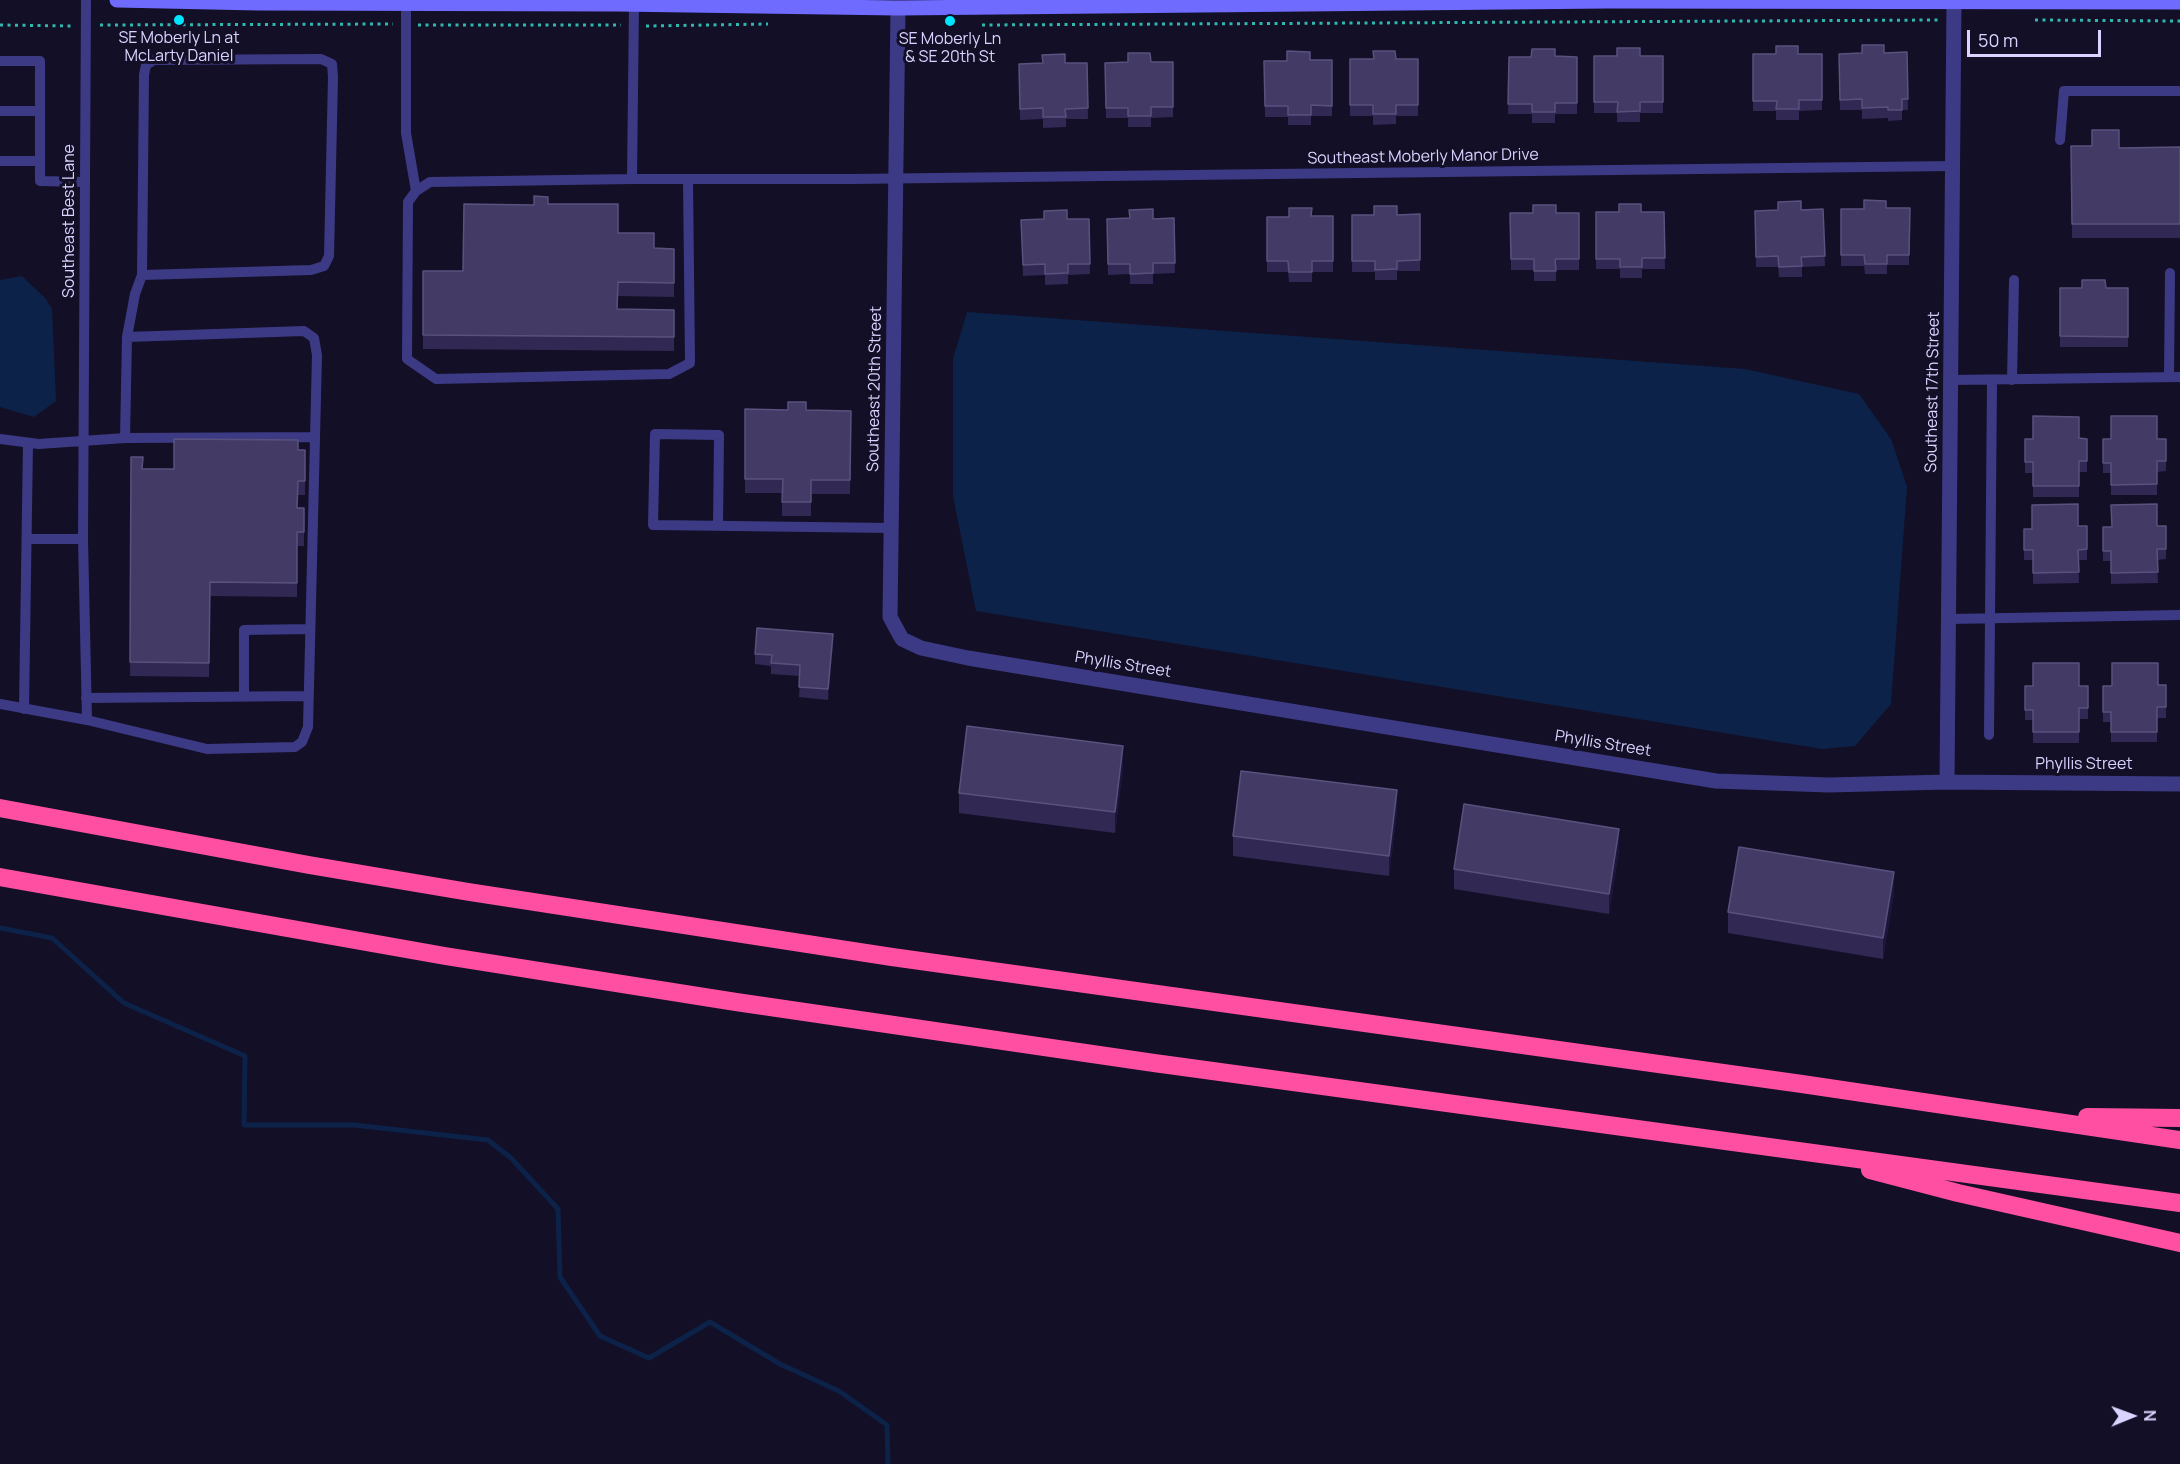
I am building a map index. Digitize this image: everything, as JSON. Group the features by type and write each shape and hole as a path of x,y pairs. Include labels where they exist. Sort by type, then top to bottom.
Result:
{"highway":[{"path":"0,808 423,885 891,957 2180,1140"},
{"path":"0,877 433,954 747,1004 1259,1078 2180,1203"},
{"path":"2022,1116 2180,1118"},
{"path":"1787,1149 1958,1193 2180,1243"}],"street":[{"path":"117,0 406,3 617,2 898,8 1608,0 2180,2"},
{"name":"Southeast 17th Street","path":"1947,782 1954,2"},
{"name":"Southeast 20th Street","path":"898,8 890,616 902,639 921,648 1026,667"},
{"name":"Phyllis Street","path":"1026,667 1716,781 1829,785 1947,782 2180,784"}],"lane":[{"name":"Southeast Best Lane","path":"86,0 83,538 87,720"},
{"path":"406,3 406,133 416,191 408,202 407,359 436,379 669,374 690,363 688,179"},
{"path":"632,179 644,3"},
{"path":"0,60 40,61 40,181 86,182"},
{"path":"125,438 127,337 135,294 142,276 144,75 146,65 154,60 321,60 332,64 329,256 324,266 311,270 142,276"},
{"path":"2060,140 2064,91 2180,92"},
{"path":"0,111 40,111"},
{"path":"0,161 40,161"},
{"name":"Southeast Moberly Manor Drive","path":"416,191 429,182 1953,166"},
{"path":"1951,380 2174,377 2170,273"},
{"path":"2012,380 2014,280"},
{"path":"0,704 87,720 207,749 296,747 302,742 308,727 317,355 314,338 304,331 127,337"},
{"path":"1989,735 1992,381"},
{"path":"718,525 719,435 655,434 654,525 891,528"},
{"path":"0,438 39,444 125,438 315,437"},
{"path":"24,709 28,443"},
{"path":"27,538 83,538"},
{"path":"1949,619 2180,615"},
{"path":"244,697 244,630 310,629"},
{"path":"86,698 308,696"}],"path":[{"path":"971,25 1954,20"},
{"path":"2033,20 2180,21"},
{"path":"0,26 384,24"},
{"path":"656,26 773,24"},
{"path":"425,25 612,25"}],"water":[{"path":"22,276 46,299 52,309 56,401 34,417 0,407 0,280"},
{"path":"967,312 1745,369 1859,394 1891,439 1907,487 1891,704 1855,746 1822,749 976,611 953,496 953,359"}],"building":[{"path":"1862,45 1884,45 1884,53 1907,52 1908,99 1902,99 1902,110 1888,110 1888,107 1862,108 1862,99 1840,100 1839,54 1862,53"},
{"path":"1776,46 1798,46 1798,54 1822,54 1822,100 1799,100 1799,109 1776,109 1777,101 1753,101 1753,54 1776,54"},
{"path":"1617,48 1640,48 1640,56 1663,56 1663,102 1640,102 1640,111 1617,112 1618,102 1594,102 1594,56 1617,56"},
{"path":"1532,49 1555,49 1555,56 1577,57 1577,103 1555,103 1555,112 1532,112 1532,104 1508,104 1509,57 1531,57"},
{"path":"1287,51 1310,52 1310,60 1332,60 1332,106 1311,105 1311,115 1288,115 1288,106 1265,106 1264,61 1287,61"},
{"path":"1373,51 1395,51 1396,59 1418,59 1418,105 1396,105 1396,114 1373,114 1373,105 1350,105 1350,59 1374,59"},
{"path":"1128,53 1150,53 1151,62 1173,62 1173,107 1151,107 1151,116 1128,116 1128,108 1106,108 1105,63 1128,62"},
{"path":"1065,54 1065,63 1087,63 1088,108 1065,109 1066,117 1043,117 1043,108 1020,109 1019,64 1043,63 1042,55"},
{"path":"2092,130 2119,130 2119,148 2180,147 2180,224 2072,224 2071,146 2092,146"},
{"path":"534,196 548,197 548,204 618,204 618,233 654,233 654,248 674,249 674,283 618,282 617,309 674,310 674,337 423,335 423,271 463,271 464,204 534,205"},
{"path":"1864,200 1886,201 1886,208 1910,208 1909,255 1887,255 1887,264 1865,264 1864,255 1841,255 1841,209 1864,209"},
{"path":"1801,201 1801,210 1823,209 1825,256 1801,257 1802,266 1779,267 1778,256 1756,257 1755,211 1778,210 1778,202"},
{"path":"1619,204 1641,204 1641,212 1664,212 1665,258 1642,258 1642,267 1620,267 1620,259 1596,259 1596,212 1619,212"},
{"path":"1533,205 1556,205 1556,213 1579,213 1579,259 1555,259 1556,271 1534,271 1534,259 1511,259 1510,213 1533,213"},
{"path":"1374,206 1397,206 1397,215 1420,214 1420,260 1397,261 1397,269 1375,270 1375,261 1352,261 1352,215 1374,215"},
{"path":"1289,208 1312,208 1311,216 1333,216 1333,261 1312,261 1312,272 1289,272 1288,261 1267,261 1267,217 1289,217"},
{"path":"1153,209 1153,219 1174,218 1175,263 1153,263 1153,273 1130,274 1130,264 1108,264 1107,219 1130,218 1129,210"},
{"path":"1067,210 1067,219 1089,219 1090,264 1068,264 1068,273 1045,274 1045,264 1023,265 1021,220 1044,219 1044,211"},
{"path":"2082,280 2105,280 2106,288 2128,288 2128,337 2060,336 2060,288 2082,288"},
{"path":"788,402 806,402 806,410 851,411 850,480 811,480 811,502 782,502 783,479 745,479 745,409 788,410"},
{"path":"2033,416 2079,417 2079,438 2087,439 2087,461 2079,461 2079,486 2033,486 2033,462 2025,462 2025,439 2033,439"},
{"path":"2111,416 2157,416 2157,439 2166,439 2166,461 2157,461 2157,484 2111,485 2111,463 2103,463 2103,439 2111,439"},
{"path":"174,439 298,440 298,450 305,450 305,481 298,481 297,508 304,508 304,532 297,532 297,583 210,582 209,663 130,662 131,457 143,457 142,469 174,469"},
{"path":"2078,504 2078,526 2087,526 2087,549 2078,550 2079,572 2033,573 2033,550 2024,550 2024,529 2032,529 2032,505"},
{"path":"2157,504 2157,526 2166,526 2166,549 2157,549 2158,572 2111,573 2111,551 2103,551 2103,527 2112,527 2111,505"},
{"path":"757,628 833,634 828,689 799,687 800,665 771,663 772,655 755,654"},
{"path":"2033,663 2079,663 2079,686 2088,686 2088,708 2079,708 2079,732 2033,732 2033,710 2025,710 2025,686 2033,686"},
{"path":"2112,663 2158,663 2158,685 2166,685 2166,707 2157,707 2157,732 2111,732 2111,712 2103,712 2103,686 2112,686"},
{"path":"967,726 1123,746 1115,812 959,793"},
{"path":"1241,771 1397,790 1389,856 1233,836"},
{"path":"1464,804 1619,829 1609,894 1454,869"},
{"path":"1739,847 1894,872 1883,938 1728,912"}],"waterway":[{"path":"0,928 52,938 124,1003 245,1056 244,1125 354,1125 488,1140 511,1158 558,1209 560,1277 600,1336 649,1358 710,1322 780,1364 839,1391 887,1425 888,1464"}],"place":[{"name":"SE Moberly Ln at McLarty Daniel","path":"179,20"},
{"name":"SE Moberly Ln & SE 20th St","path":"950,21"}]}
